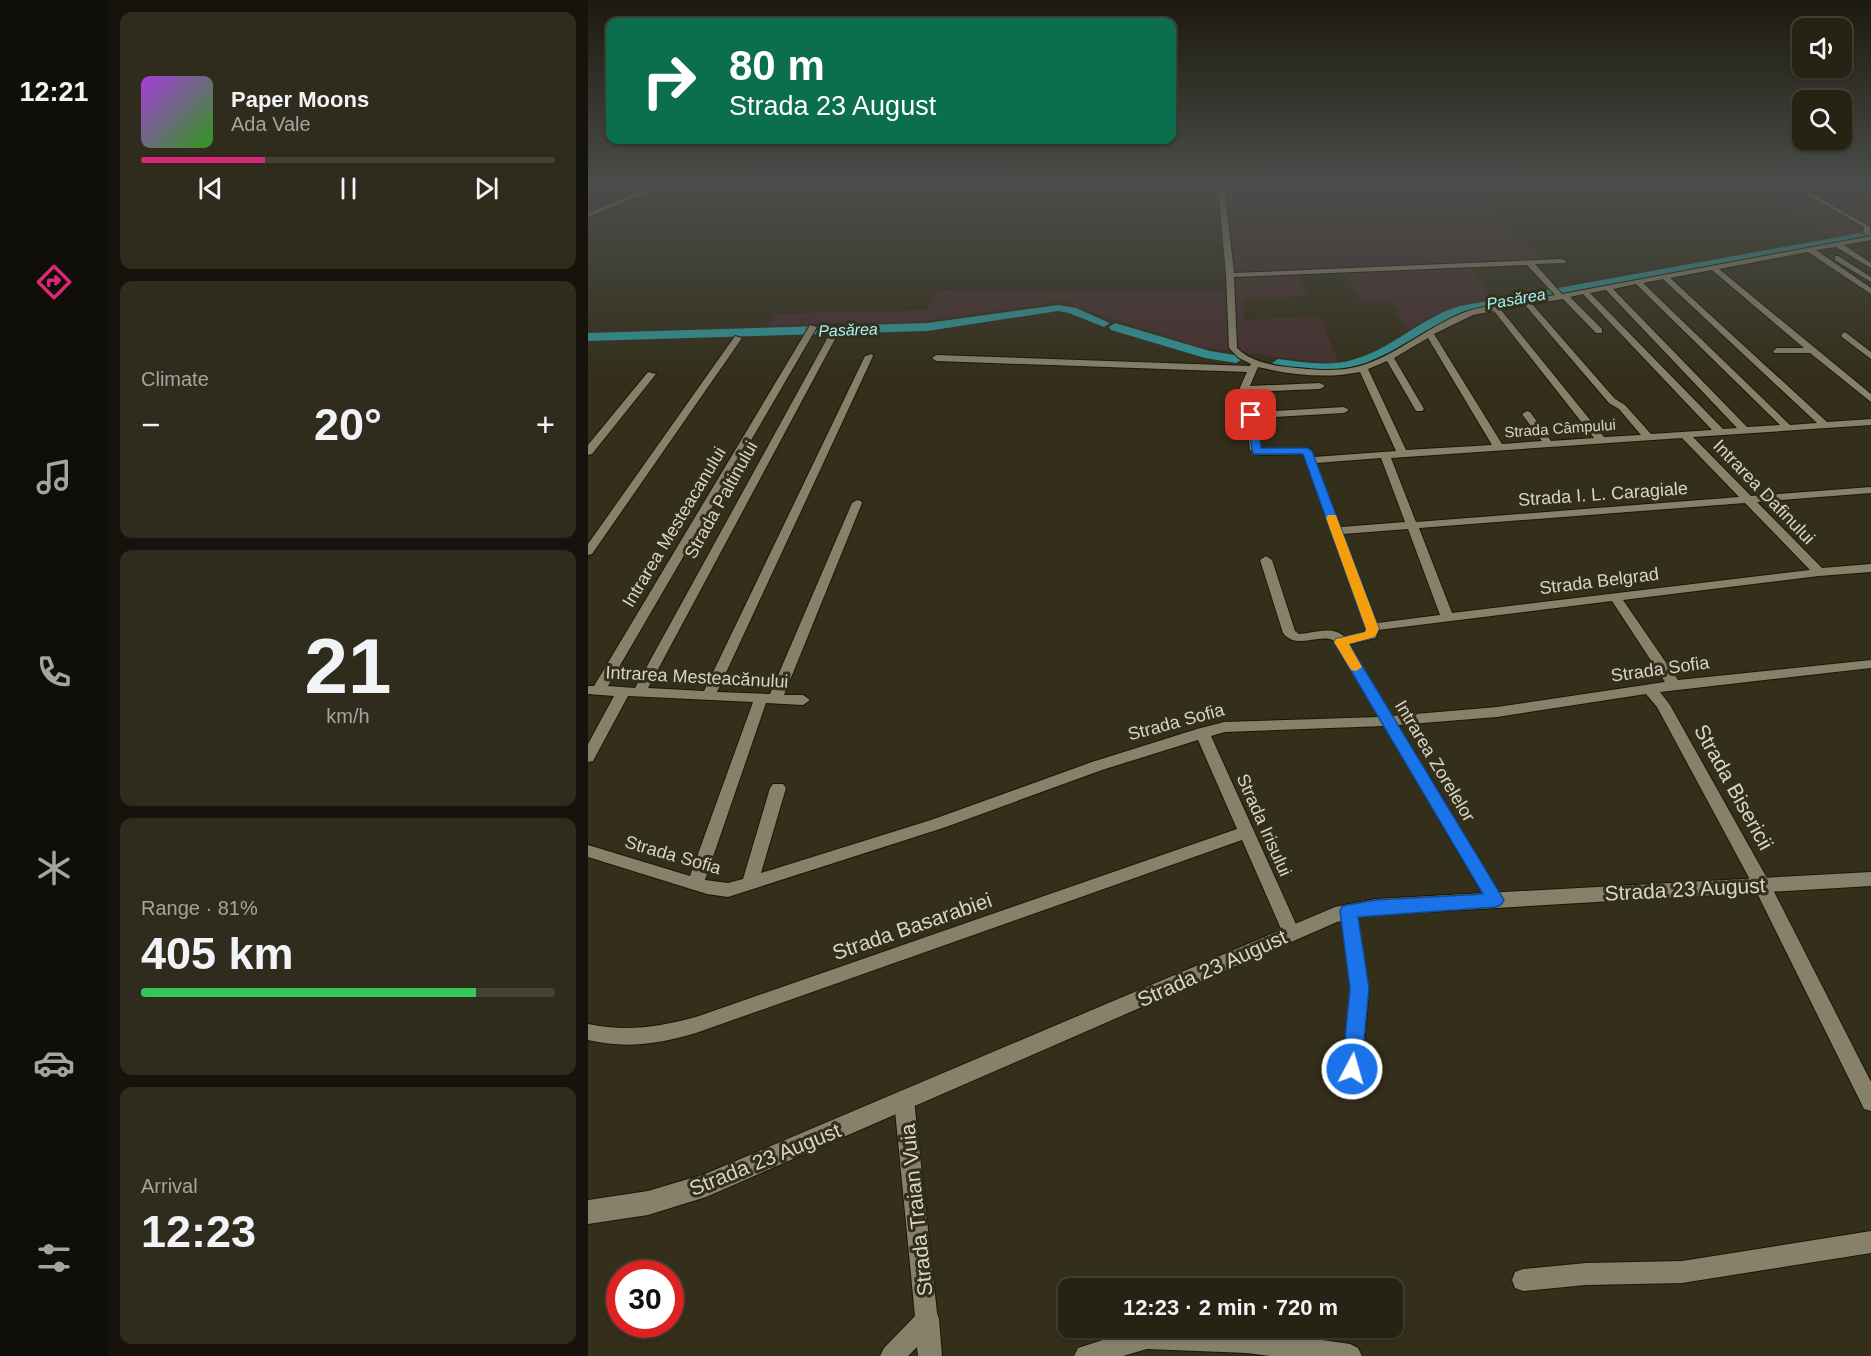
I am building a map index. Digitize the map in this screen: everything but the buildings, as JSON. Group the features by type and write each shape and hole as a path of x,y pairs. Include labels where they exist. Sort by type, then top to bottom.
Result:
{"main road":[{"name":"Strada 23 August","path":"588,1212 648,1203 706,1185 1291,933 1348,911 1376,907 1871,879"}],"street":[{"path":"1227,249 1232,346 1236,353 1250,359 1254,366"},
{"path":"936,358 1254,366 1337,373 1363,368 1457,318 1560,295 1608,288 1808,249"},
{"path":"1809,249 1871,292"},
{"path":"1824,249 1871,280"},
{"path":"1845,249 1871,266"},
{"path":"1230,274 1562,261"},
{"path":"1529,262 1599,332"},
{"path":"1714,268 1871,399"},
{"path":"1665,277 1825,425"},
{"path":"1638,282 1788,428"},
{"path":"1608,288 1745,430"},
{"path":"1585,292 1720,432"},
{"path":"1527,303 1612,401 1622,407 1648,437"},
{"path":"1496,309 1601,440"},
{"name":"Strada Paltinului","path":"639,693 838,326"},
{"name":"Intrarea Mesteacanului","path":"593,691 813,327"},
{"path":"1429,333 1499,447"},
{"path":"1845,335 1871,356"},
{"path":"588,552 738,338"},
{"path":"1777,351 1813,350"},
{"path":"709,695 869,356"},
{"path":"1388,356 1419,409"},
{"path":"1254,366 1243,389 1251,415 1344,410"},
{"path":"1363,368 1402,453"},
{"path":"588,452 651,374"},
{"path":"1243,389 1320,386"},
{"path":"1527,414 1548,443"},
{"name":"Strada Câmpului","path":"1251,415 1257,452 1305,450 1310,460 1871,422"},
{"name":"Intrarea Dafinului","path":"1685,435 1819,572"},
{"path":"1385,454 1447,617"},
{"path":"1310,460 1372,627"},
{"name":"Strada I. L. Caragiale","path":"1337,531 1871,490"},
{"path":"696,883 768,699 857,503"},
{"path":"1266,560 1290,636 1301,638 1315,634 1332,634 1341,642"},
{"name":"Strada Belgrad","path":"1341,642 1371,634 1372,627 1819,572 1871,568"},
{"path":"1615,597 1674,685"},
{"name":"Intrarea Zorelelor","path":"1341,642 1496,900"},
{"name":"Strada Sofia","path":"588,851 696,883 728,890 937,825 1097,766 1203,732 1240,725 1389,722 1497,712 1674,685 1871,664"},
{"name":"Strada Bisericii","path":"1650,689 1663,705 1762,885 1871,1102"},
{"name":"Intrarea Mesteacănului","path":"593,691 803,700"},
{"path":"588,757 623,692"},
{"name":"Strada Irisului","path":"1203,732 1291,933"},
{"path":"749,885 778,788"},
{"name":"Strada Basarabiei","path":"588,1032 612,1037 643,1038 675,1032 1246,832"},
{"path":"1348,911 1360,988 1352,1069"},
{"name":"Strada Traian Vuia","path":"904,1100 930,1356"},
{"path":"1523,1280 1586,1274 1682,1272 1871,1242"},
{"name":"Strada Traian Vuia","path":"892,1356 928,1319"},
{"path":"1086,1356 1148,1337 1251,1349 1350,1356"}],"shaded area":[{"path":"1222,249 1533,249 1544,260 1466,263 1494,300 1458,307 1427,318 1407,330 1391,302 1362,303 1344,271 1297,274 1308,296 1243,299 1244,320 1320,316 1339,364 1203,348 1070,305 1071,301 1048,301 1045,304 917,322 768,326 776,314 927,310 938,290 1226,292"}],"waterway":[{"name":"Pasărea","path":"1278,363 1319,367 1358,363 1387,350 1430,324 1460,310 1788,249"},
{"name":"Pasărea","path":"588,337 927,327 1058,308 1072,310 1104,323"},
{"name":"Pasărea","path":"1115,327 1209,355 1236,359"}],"slow traffic":[{"path":"1332,518 1373,629 1371,634 1341,642 1356,667"}],"route":[{"path":"1251,415 1257,452 1307,451 1373,629 1371,634 1341,642 1496,900 1376,907 1348,911 1360,988 1352,1069"}]}
